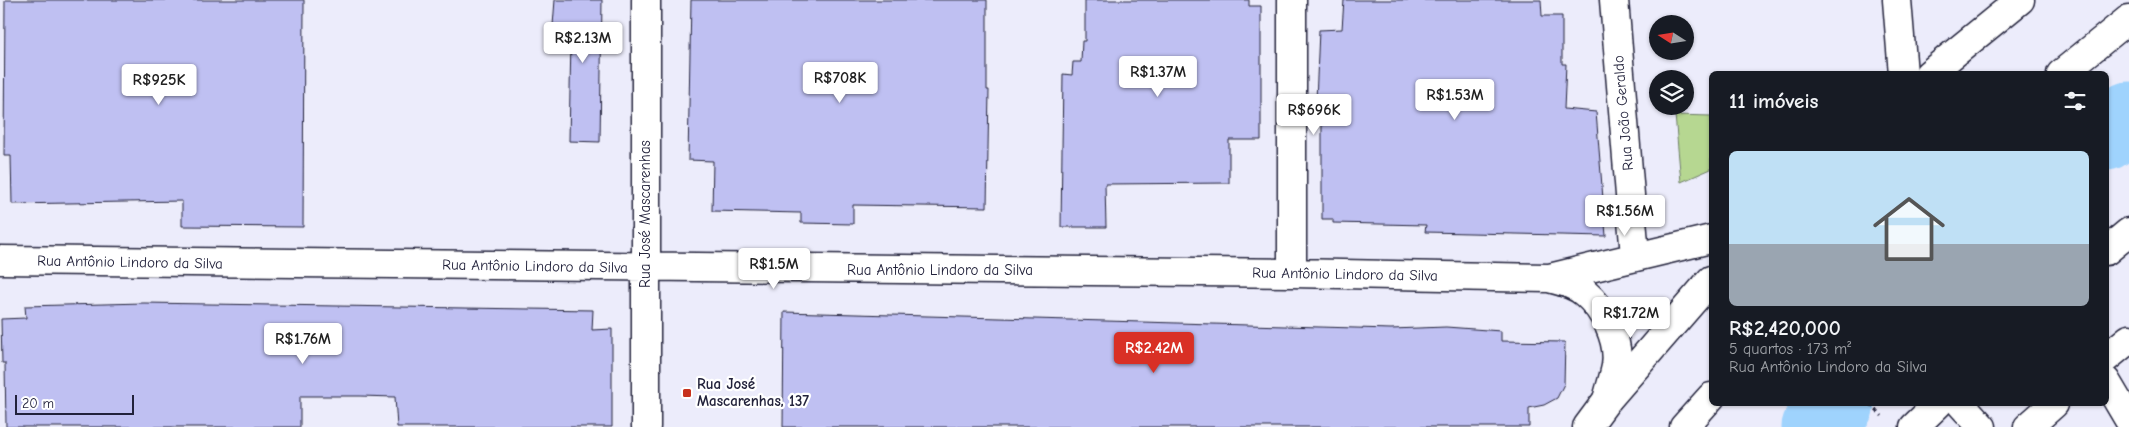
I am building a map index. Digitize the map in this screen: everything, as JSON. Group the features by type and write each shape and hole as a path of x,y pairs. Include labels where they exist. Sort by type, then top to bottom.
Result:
{"main road":[{"name":"Rua José Mascarenhas","path":"646,0 646,427"},
{"path":"1292,0 1292,273"},
{"name":"Rua João Geraldo","path":"1614,0 1635,256"},
{"path":"1897,0 1903,71"},
{"path":"1933,71 2020,0"},
{"path":"2064,71 2129,19"},
{"path":"2109,249 2129,232"},
{"name":"Rua Antônio Lindoro da Silva","path":"1549,278 1709,239"},
{"name":"Rua Antônio Lindoro da Silva","path":"0,260 645,268 1292,273 1549,278 1571,284 1584,292 1596,306 1609,327 1616,346 1616,365 1607,400"},
{"path":"1587,427 1607,400 1709,282"},
{"path":"2109,356 2129,339"},
{"path":"2109,386 2129,420"},
{"path":"1684,427 1709,399"},
{"path":"1914,427 1936,406"},
{"path":"1963,406 1982,427"},
{"path":"2028,427 2052,406"}],"path":[{"path":"1872,406 1876,410"}],"green space":[{"path":"1675,115 1709,116 1709,170 1681,182"}],"building":[{"path":"5,0 304,0 303,227 182,226 182,201 12,204 11,156 4,156"},
{"path":"555,0 602,0 600,142 569,141 571,39 552,38"},
{"path":"691,0 987,0 987,90 989,90 987,207 853,205 853,224 801,223 801,213 712,211 713,161 688,160"},
{"path":"1085,0 1249,0 1249,6 1261,6 1261,140 1229,140 1229,183 1105,184 1106,227 1061,227 1063,74 1072,75 1073,62 1081,62 1082,41 1085,41"},
{"path":"1344,0 1541,0 1542,16 1562,16 1562,64 1566,64 1564,109 1596,112 1606,236 1425,232 1426,225 1333,223 1333,219 1322,219 1322,101 1316,101 1319,30 1342,29"},
{"path":"144,303 593,310 592,330 612,329 612,427 397,427 395,397 300,396 300,427 6,427 5,363 2,363 1,319 26,318 25,306"},
{"path":"784,312 1391,329 1446,327 1501,331 1501,341 1565,342 1564,384 1557,398 1544,405 1529,408 1529,427 783,427"}],"waterway":[{"path":"2109,133 2129,117"},
{"path":"1817,427 1837,406"}],"place":[{"name":"Rua José Mascarenhas, 137","path":"687,393"}]}
